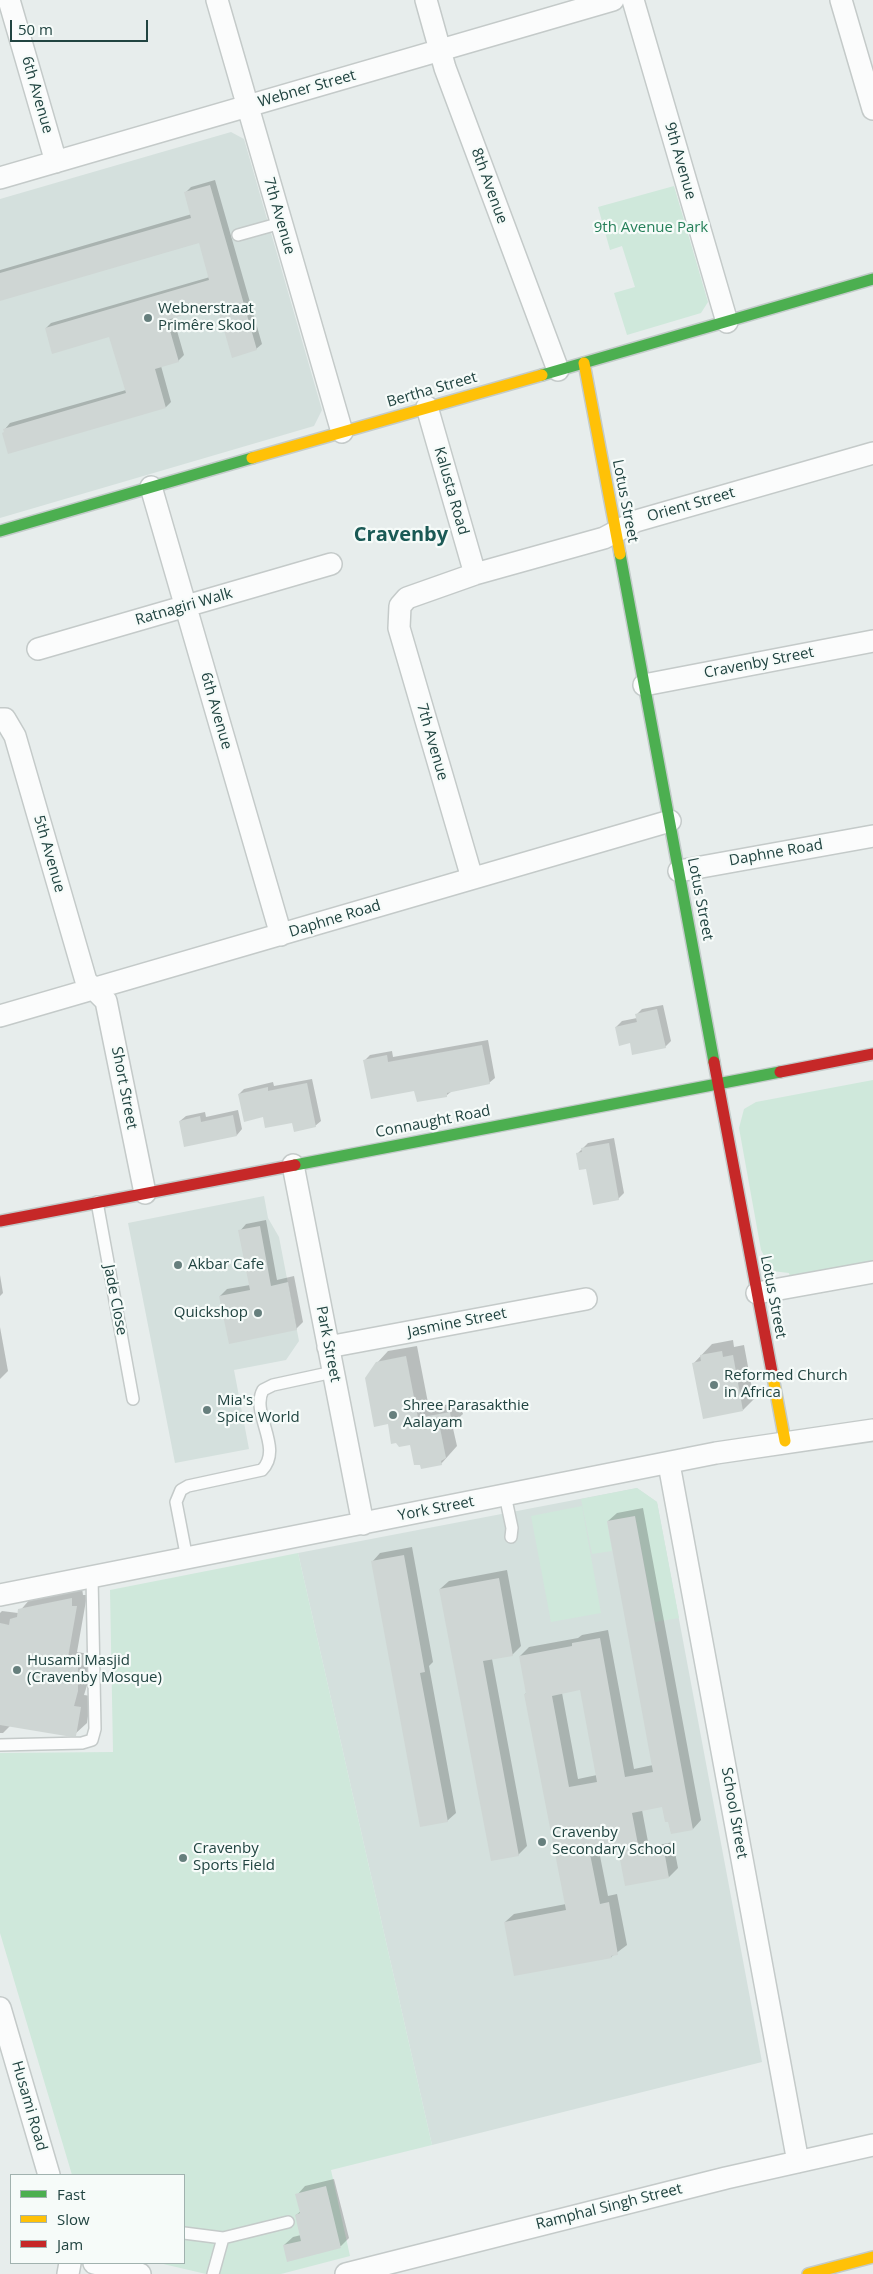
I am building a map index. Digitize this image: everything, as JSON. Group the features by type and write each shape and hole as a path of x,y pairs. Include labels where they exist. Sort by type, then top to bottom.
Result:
{"street":[{"name":"6th Avenue","path":"9,0 56,162"},
{"name":"7th Avenue","path":"217,0 342,432"},
{"name":"8th Avenue","path":"426,0 440,50 558,370"},
{"name":"Webner Street","path":"0,178 613,0"},
{"name":"9th Avenue","path":"633,0 727,322"},
{"path":"841,0 873,109"},
{"name":"Bertha Street","path":"0,531 873,279"},
{"name":"Lotus Street","path":"584,363 785,1441"},
{"name":"Kalusta Road","path":"427,407 475,574"},
{"name":"Orient Street","path":"400,606 407,598 416,593 475,574 588,543 636,521 873,452"},
{"name":"6th Avenue","path":"151,488 281,935"},
{"name":"Ratnagiri Walk","path":"38,649 331,564"},
{"name":"7th Avenue","path":"400,606 399,628 472,878"},
{"name":"Cravenby Street","path":"644,685 873,641"},
{"name":"5th Avenue","path":"3,719 15,736 86,981 93,988"},
{"name":"Daphne Road","path":"0,1016 670,821"},
{"name":"Daphne Road","path":"679,871 873,836"},
{"name":"Short Street","path":"93,988 106,1001 145,1193"},
{"name":"Connaught Road","path":"0,1222 873,1054"},
{"name":"Park Street","path":"293,1165 363,1524"},
{"path":"757,1293 873,1272"},
{"name":"Jasmine Street","path":"328,1348 586,1299"},
{"name":"York Street","path":"0,1595 669,1464 716,1453 785,1441 873,1430"},
{"name":"School Street","path":"669,1464 798,2162"},
{"name":"Husami Road","path":"0,2008 49,2174"},
{"name":"Ramphal Singh Street","path":"346,2274 726,2178 873,2145"},
{"path":"808,2274 873,2258"},
{"path":"98,2264 140,2274"}],"lane":[{"path":"238,235 281,223"},
{"name":"Jade Close","path":"96,1202 133,1399"},
{"path":"187,1559 176,1502 181,1490 188,1486 262,1470 267,1466 270,1455 260,1402 263,1390 273,1385 333,1372"},
{"path":"506,1495 512,1528 511,1537"},
{"path":"0,1744 82,1743 92,1740 95,1729 92,1577"},
{"path":"185,2233 223,2238 288,2222"},
{"path":"213,2274 223,2238"}],"shaded area":[{"name":"Webnerstraat Primêre Skool","path":"231,132 244,139 322,410 314,426 0,518 0,199"},
{"path":"264,1196 268,1218 279,1237 299,1341 286,1360 234,1370 249,1449 175,1463 128,1223"},
{"name":"Cravenby Secondary School","path":"637,1488 657,1502 762,2062 432,2145 298,1553"}],"green space":[{"name":"9th Avenue Park","path":"674,186 708,302 701,313 627,335 614,293 635,287 622,246 610,250 598,207"},
{"path":"873,1080 873,1263 790,1278 789,1273 772,1271 761,1250 739,1128 744,1109 756,1102"},
{"path":"637,1488 657,1502 679,1618 655,1622 635,1516 607,1521 612,1551 592,1554 581,1499"},
{"path":"582,1506 601,1613 551,1622 531,1516"},
{"name":"Cravenby Sports Field","path":"298,1553 432,2145 331,2170 350,2256 281,2274 206,2274 163,2264 185,2264 185,2174 72,2174 0,1933 0,1753 113,1752 110,1590"}],"building":[{"path":"210,185 257,350 232,358 217,306 167,320 179,362 155,369 166,408 8,454 2,433 4,432 3,429 126,393 109,337 52,354 45,328 209,280 199,243 0,301 0,273 191,218 184,192"},
{"path":"657,1009 666,1048 632,1055 630,1043 619,1046 615,1027 637,1022 635,1014"},
{"path":"482,1045 490,1084 447,1093 447,1097 417,1102 414,1091 371,1099 363,1060 387,1055 388,1062"},
{"path":"307,1083 316,1127 294,1132 292,1123 265,1128 263,1117 244,1122 238,1094 268,1087 268,1091"},
{"path":"233,1115 237,1136 184,1147 179,1121 200,1116 201,1122"},
{"path":"609,1143 619,1200 593,1205 586,1169 579,1170 576,1153 582,1152 581,1148"},
{"name":"Quickshop","path":"260,1226 271,1286 288,1282 297,1330 229,1344 219,1296 250,1290 238,1230"},
{"name":"Reformed Church in Africa","path":"722,1351 723,1357 733,1355 743,1411 703,1419 692,1363 701,1361 700,1355"},
{"name":"Shree Parasakthie Aalayam","path":"406,1356 418,1418 450,1412 452,1426 440,1428 446,1458 441,1461 442,1465 421,1469 420,1465 414,1465 410,1445 399,1447 396,1443 391,1444 388,1424 374,1427 365,1378 376,1362"},
{"path":"635,1516 693,1830 671,1834 668,1822 665,1822 662,1807 632,1813 640,1855 664,1850 669,1878 625,1886 618,1849 590,1854 600,1904 609,1902 618,1955 611,1956 612,1958 514,1976 504,1922 566,1910 524,1694 526,1694 519,1656 572,1646 572,1643 600,1638 625,1777 653,1772 607,1521","holes":["580,1690 597,1782 569,1787 552,1696"]},
{"path":"404,1555 425,1672 420,1673 448,1822 420,1827 371,1561"},
{"path":"499,1578 513,1656 483,1661 519,1856 491,1861 439,1589"},
{"path":"72,1598 72,1606 77,1606 67,1663 78,1665 78,1691 74,1706 81,1707 76,1736 0,1725 0,1623 9,1625 10,1619 17,1617 18,1609"},
{"path":"326,2186 341,2248 287,2262 283,2245 301,2241 295,2215 300,2213 295,2194"}],"traffic: fast":[{"path":"542,375 873,279"},
{"path":"0,531 252,458"},
{"path":"620,554 714,1062"},
{"path":"295,1165 780,1072"}],"traffic: slow":[{"path":"584,363 620,554"},
{"path":"252,458 542,375"},
{"path":"772,1372 785,1441"},
{"path":"808,2274 873,2257"}],"traffic: jam":[{"path":"780,1072 873,1054"},
{"path":"714,1062 772,1372"},
{"path":"0,1221 295,1165"}],"place":[{"name":"Webnerstraat Primêre Skool","path":"148,318"},
{"name":"Akbar Cafe","path":"178,1265"},
{"name":"Quickshop","path":"258,1313"},
{"name":"Reformed Church in Africa","path":"714,1385"},
{"name":"Mia's Spice World","path":"207,1410"},
{"name":"Shree Parasakthie Aalayam","path":"393,1415"},
{"name":"Husami Masjid (Cravenby Mosque)","path":"17,1670"},
{"name":"Cravenby Secondary School","path":"542,1842"},
{"name":"Cravenby Sports Field","path":"183,1858"}],"district":[{"name":"Cravenby","path":"401,535"}]}
